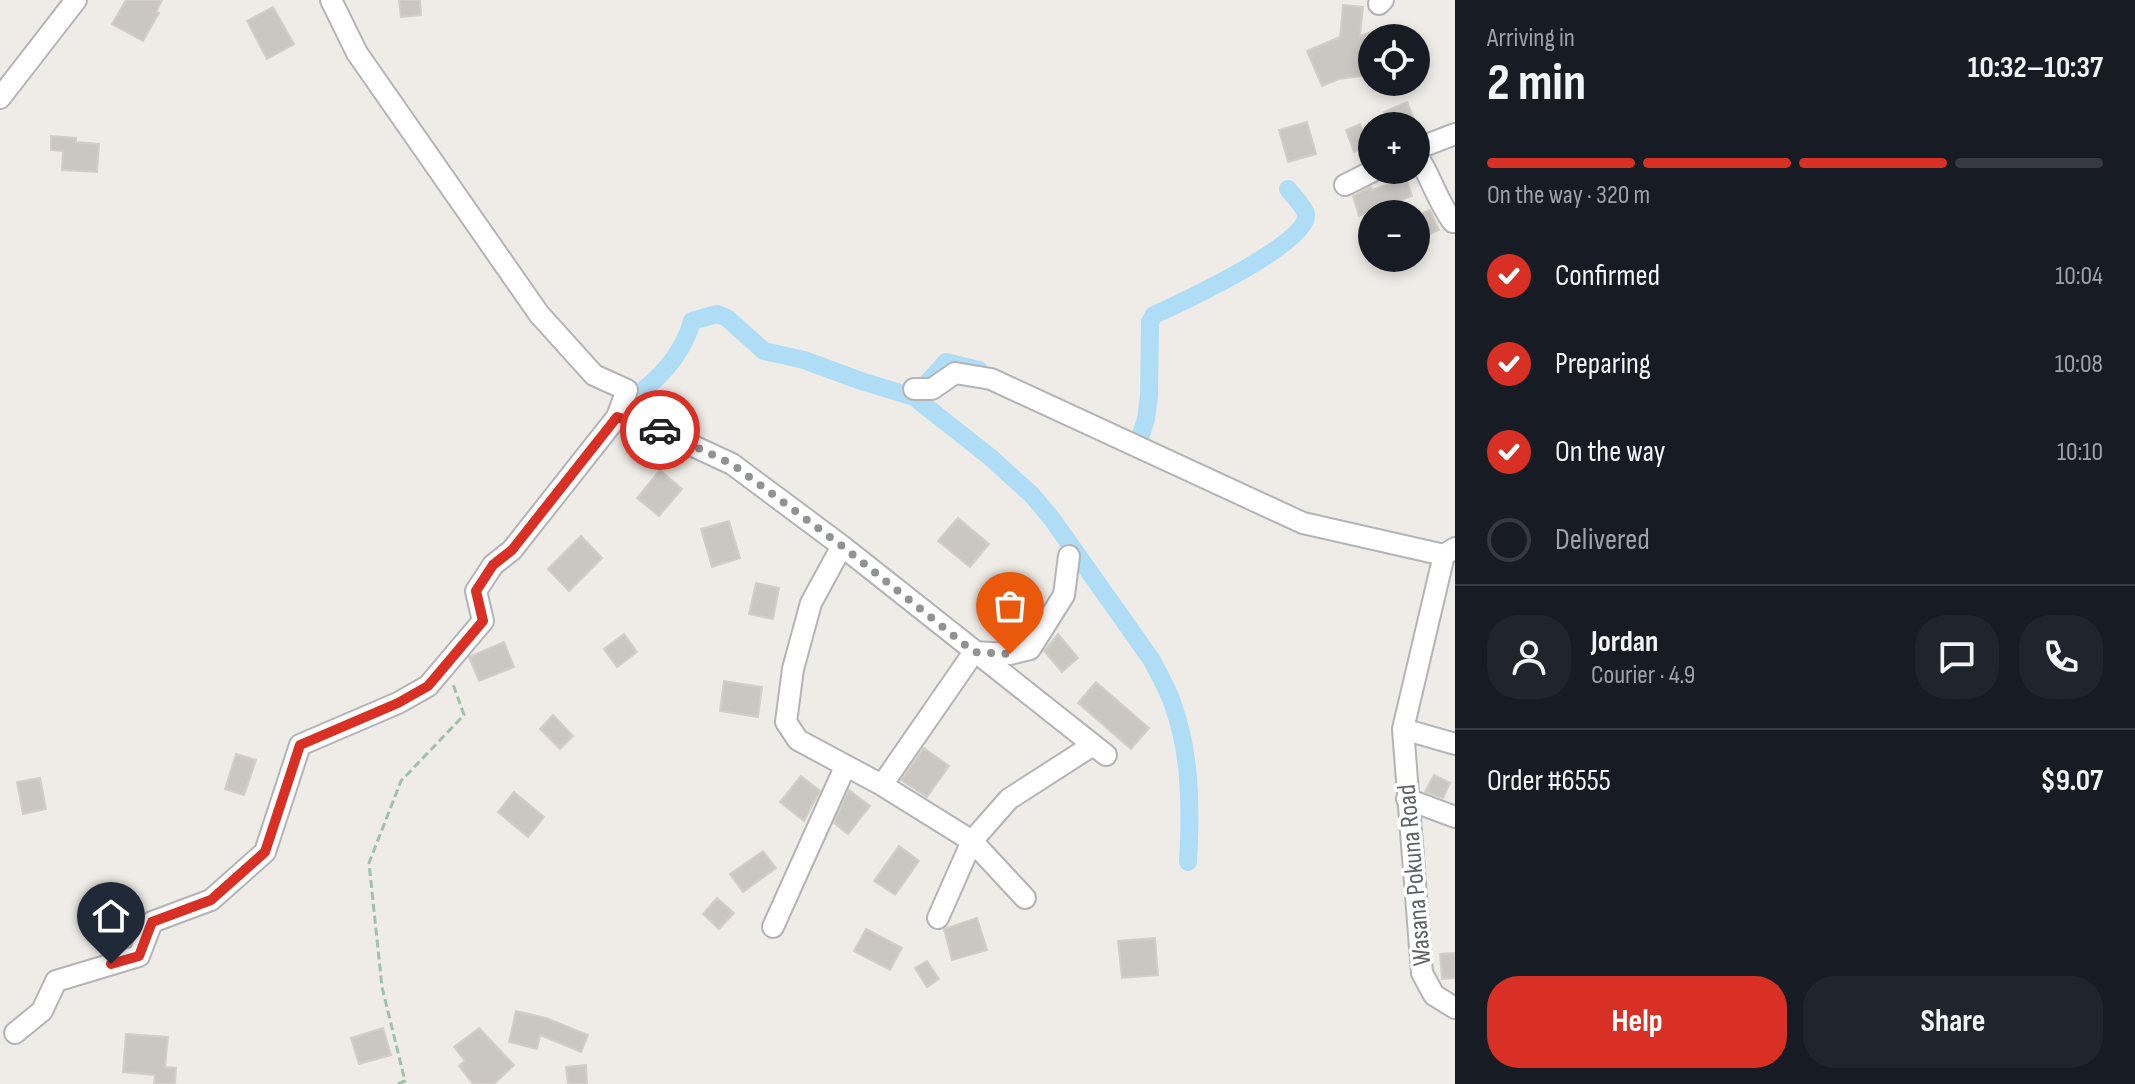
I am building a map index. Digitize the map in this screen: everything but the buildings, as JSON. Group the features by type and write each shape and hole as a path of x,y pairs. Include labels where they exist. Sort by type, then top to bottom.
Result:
{"street":[{"path":"0,98 76,0"},
{"path":"15,1033 42,1011 56,981 139,956 152,922 211,900 265,852 300,745 398,703 428,686 483,621 476,591 493,565 512,550 617,417 627,390 594,375 539,314 357,53 331,0"},
{"path":"1430,146 1455,134"},
{"path":"1345,185 1358,178"},
{"path":"1430,178 1439,204 1453,222"},
{"path":"923,389 955,373 991,379 1303,523 1450,552"},
{"path":"617,417 648,425 732,464 842,546 1100,750 1009,799 972,841 938,918"},
{"path":"842,546 811,603 793,669 786,722 798,740 882,785 972,841 1025,898"},
{"name":"Wasana Pokuna Road","path":"1450,552 1403,729 1422,973 1434,995 1455,1008"},
{"path":"974,652 1010,654 1030,649 1064,595 1069,556"},
{"path":"882,785 974,652"},
{"path":"1403,729 1455,744"},
{"path":"773,927 845,767"},
{"path":"1407,799 1455,817"}],"path":[{"path":"398,1084 405,1081 382,987 369,863 401,781 464,715 447,665"}],"waterway":[{"path":"1140,438 1149,396 1150,322 1154,315 1242,271 1289,240 1302,226 1306,214 1288,189"},
{"path":"641,392 672,361 692,321 717,314 727,318 764,351 804,360 914,397 990,457 1032,495 1052,519 1151,659 1166,687 1179,724 1186,763 1188,862"},
{"path":"919,392 946,362 979,370"}],"way so far":[{"path":"660,430 732,464 842,546 974,652 1010,654"}],"route":[{"path":"111,964 139,956 152,922 211,900 265,852 300,745 398,703 428,686 483,621 476,591 493,565 512,550 617,417 660,430"}]}
